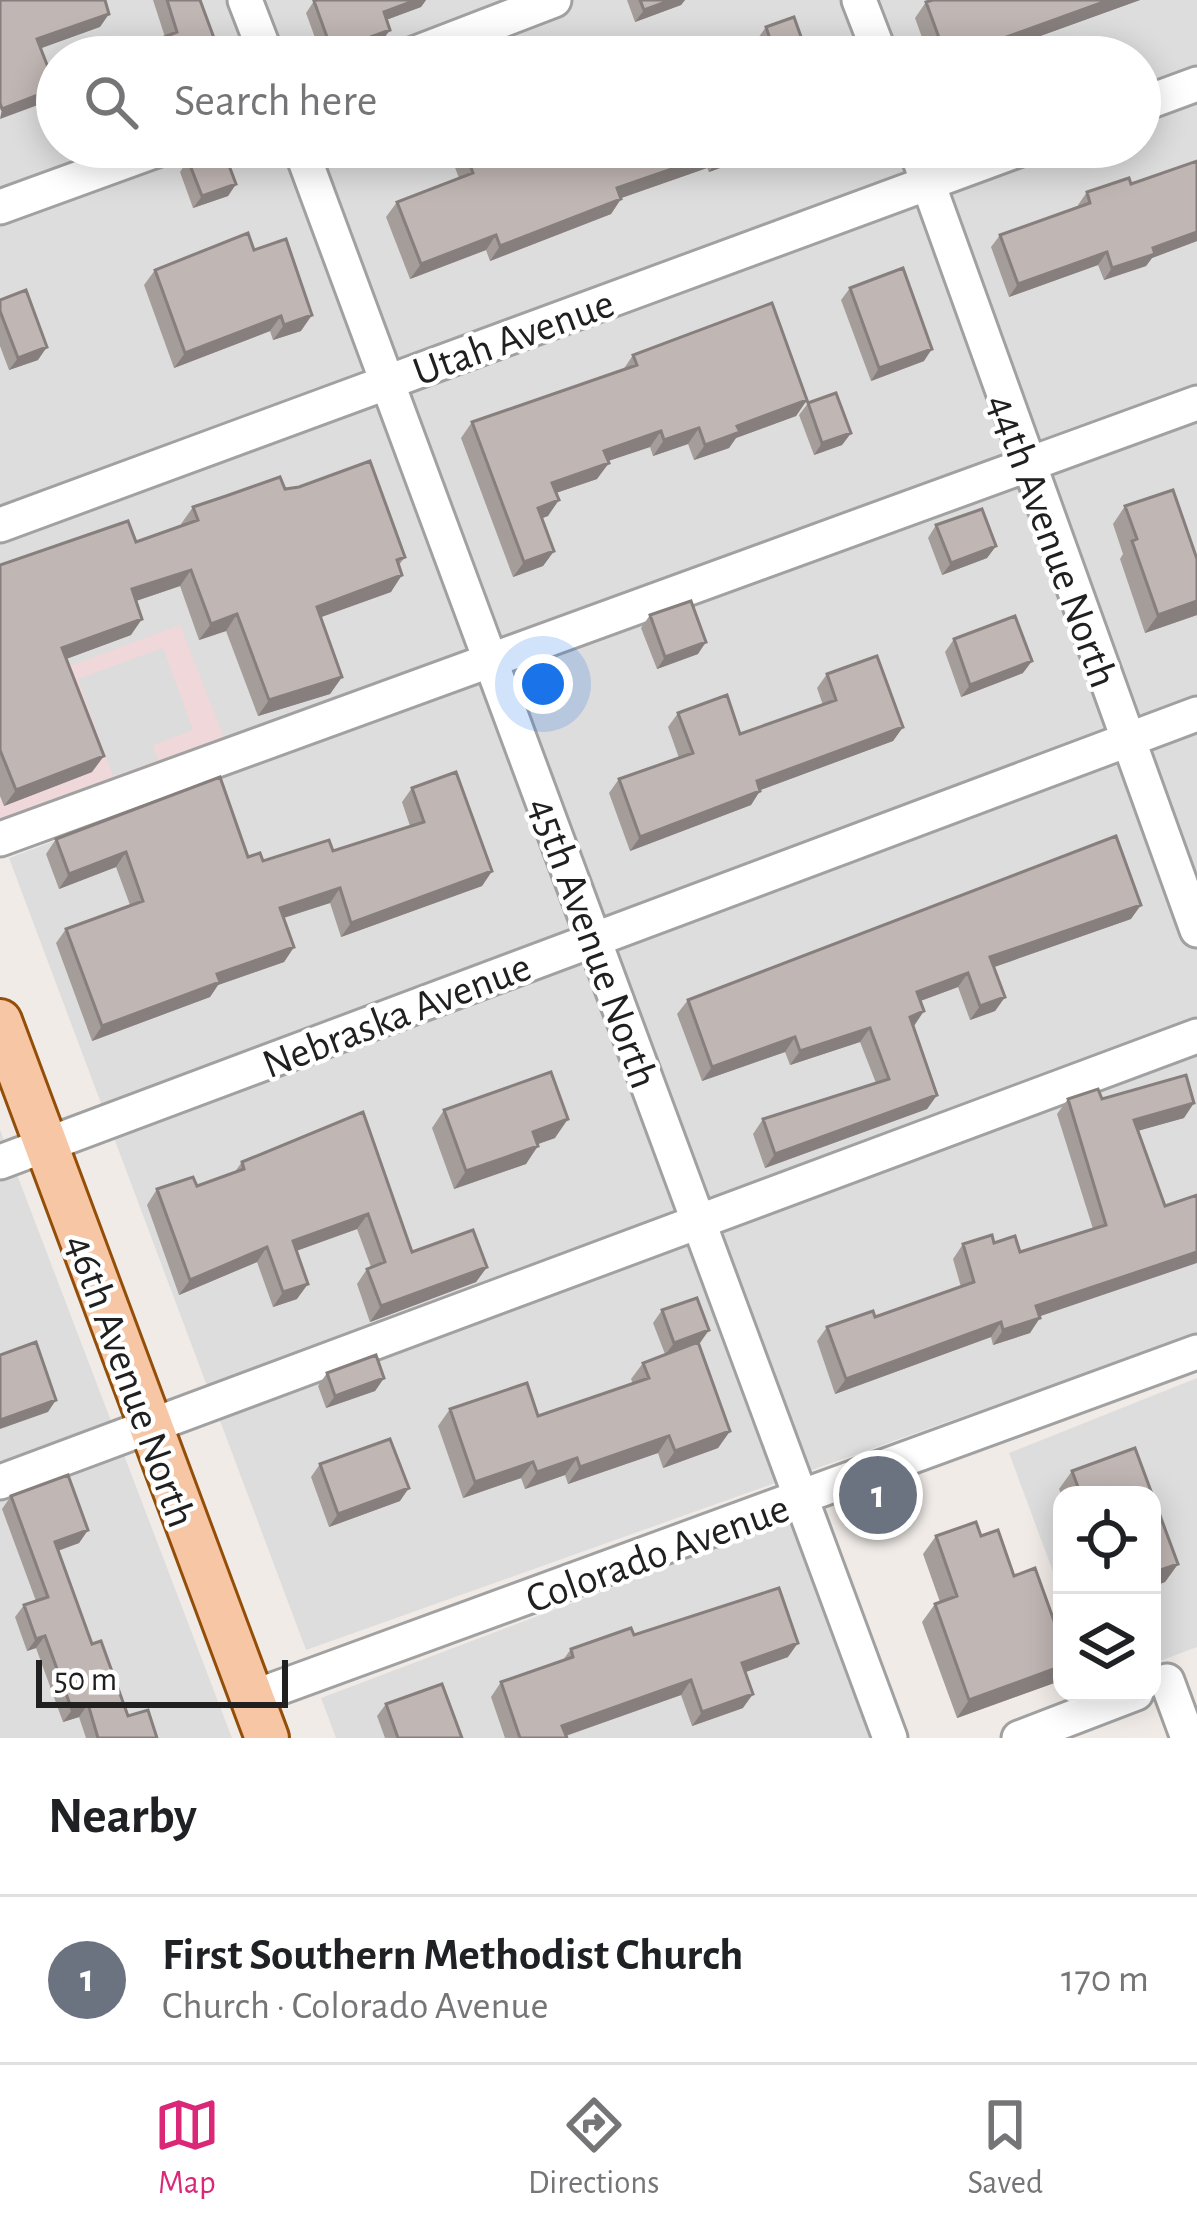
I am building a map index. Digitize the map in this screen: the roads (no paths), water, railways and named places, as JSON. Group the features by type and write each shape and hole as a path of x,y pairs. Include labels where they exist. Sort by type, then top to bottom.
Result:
{"main road":[{"name":"46th Avenue North","path":"0,1021 267,1738"}],"street":[{"path":"245,0 259,36"},
{"path":"461,36 554,0"},
{"path":"859,0 873,36"},
{"path":"1161,97 1197,84"},
{"path":"0,207 107,168"},
{"name":"45th Avenue North","path":"308,168 890,1738"},
{"name":"44th Avenue North","path":"923,168 1025,463 1197,931"},
{"name":"Utah Avenue","path":"0,525 969,168"},
{"path":"0,839 1197,403"},
{"name":"Nebraska Avenue","path":"0,1162 1197,714"},
{"path":"0,1482 1197,1036"},
{"name":"Colorado Avenue","path":"251,1698 1197,1352"},
{"path":"1018,1738 1163,1683 1188,1738"}],"place":[{"name":"First Southern Methodist Church","path":"878,1495"}]}
